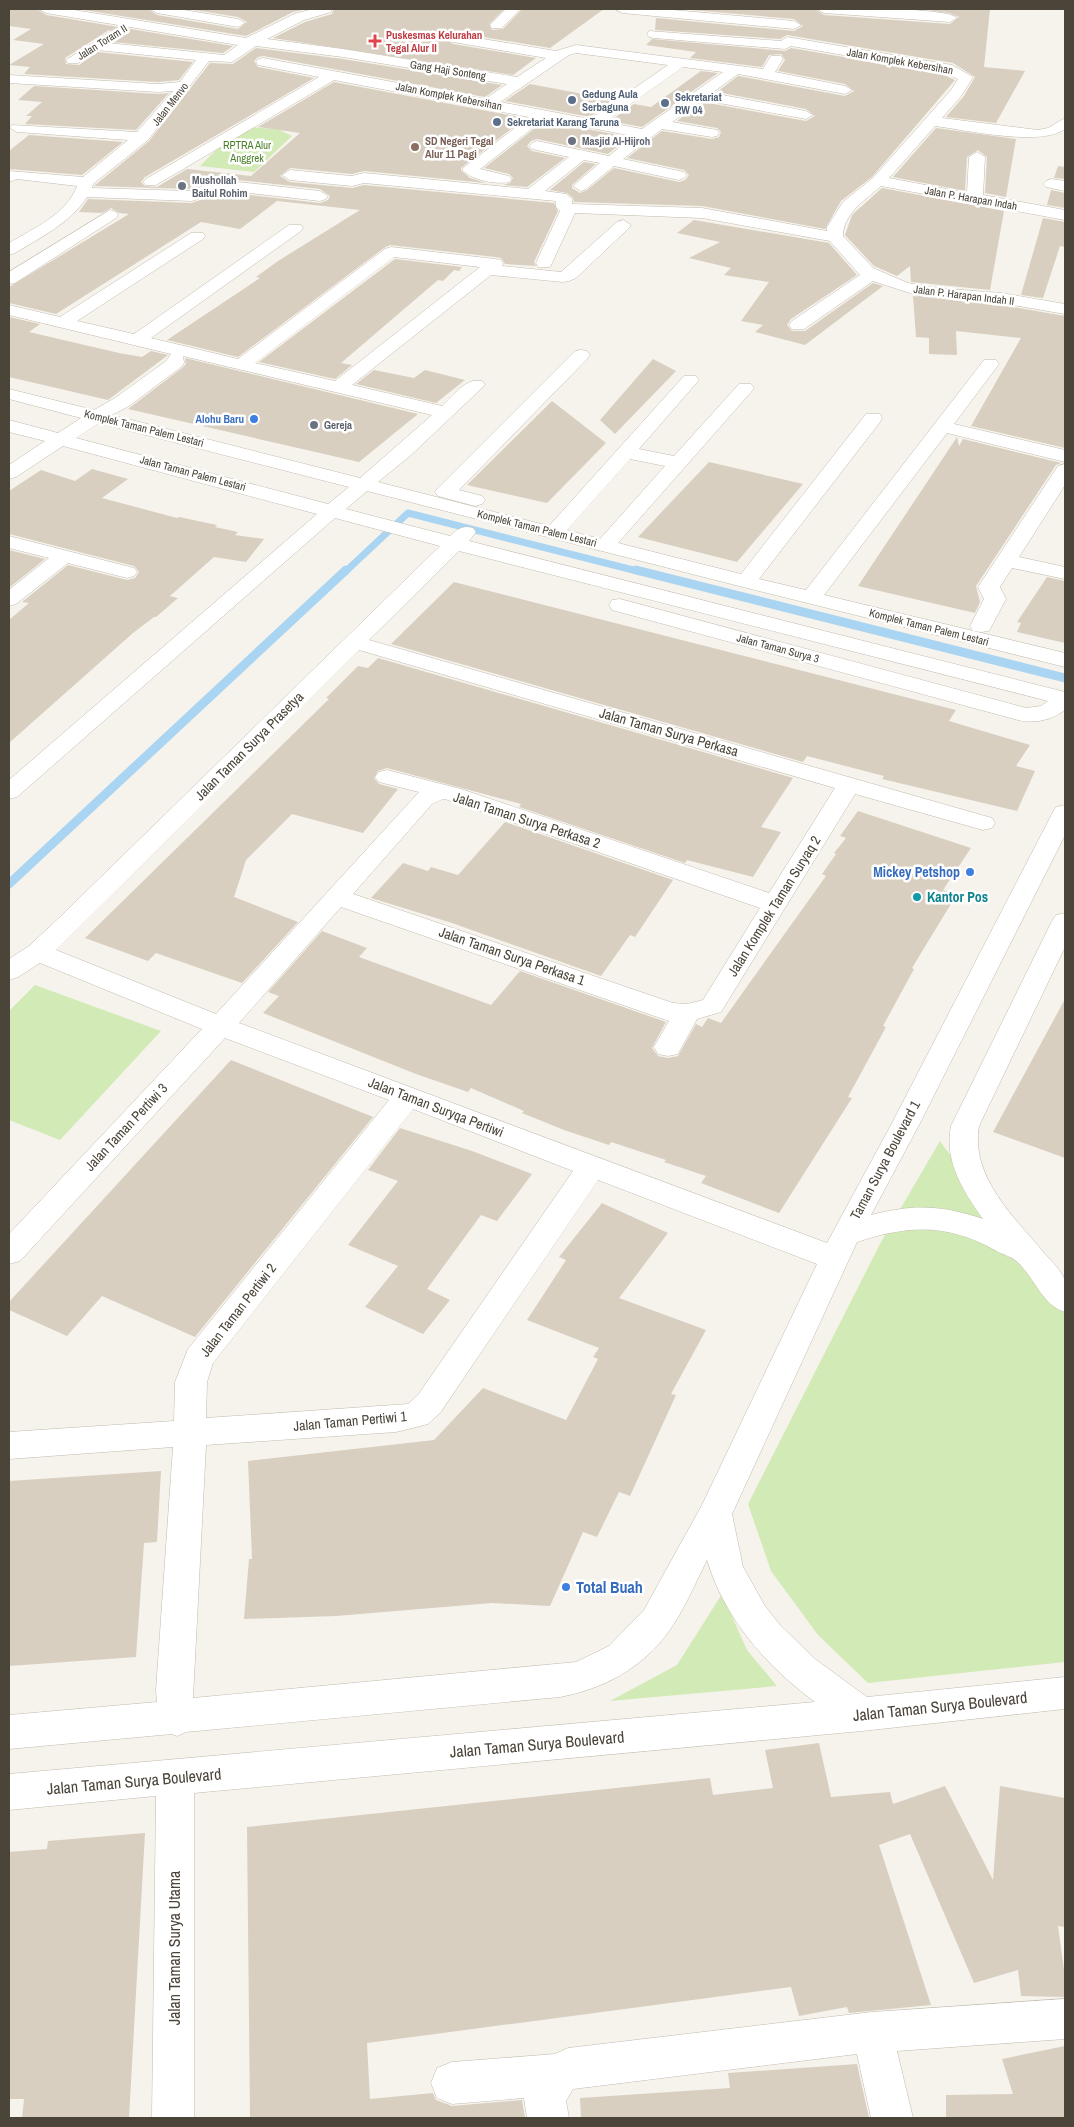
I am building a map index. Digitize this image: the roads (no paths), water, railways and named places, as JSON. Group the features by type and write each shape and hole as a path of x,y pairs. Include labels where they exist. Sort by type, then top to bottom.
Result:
{"street":[{"name":"Gang Haji Sonteng","path":"46,9 250,42 343,52 519,82"},
{"name":"Jalan Toram II","path":"72,60 130,23 157,9"},
{"path":"157,9 271,30"},
{"path":"94,46 227,59 250,42 271,30 299,17 326,9"},
{"path":"497,25 512,9"},
{"path":"622,9 807,17 914,14 950,18"},
{"path":"767,74 786,43 807,17"},
{"path":"654,34 786,43"},
{"path":"453,38 558,56"},
{"name":"Jalan Komplek Kebersihan","path":"786,43 947,68 966,76 957,92 878,180"},
{"path":"519,82 570,50 591,50 737,69 845,90"},
{"name":"Jalan Menvo","path":"9,250 67,214 84,187 143,137 171,106 204,57"},
{"name":"Jalan Komplek Kebersihan","path":"263,62 594,122 645,134"},
{"path":"594,122 680,63"},
{"path":"581,186 645,134 737,69"},
{"path":"151,182 334,74"},
{"path":"9,79 158,88 184,86"},
{"name":"Gang Haji Sonteng","path":"489,103 519,82"},
{"path":"700,95 806,115"},
{"path":"543,113 470,170 562,198 564,207 569,209 702,214 835,237 835,227 849,205 878,180"},
{"path":"929,121 1038,134 1053,131 1063,126 1065,122"},
{"path":"659,124 712,133"},
{"path":"17,128 143,137"},
{"path":"537,146 679,175"},
{"path":"290,175 355,180 364,178 535,190 580,155"},
{"path":"975,198 977,158"},
{"path":"10,174 84,187 192,196 220,185 336,196 352,187 355,180"},
{"name":"Jalan P. Harapan Indah","path":"878,180 1064,213"},
{"path":"544,263 569,209"},
{"path":"9,279 110,215"},
{"path":"489,270 564,276 570,274 623,225"},
{"path":"136,341 295,228"},
{"path":"62,323 197,236"},
{"name":"Jalan P. Harapan Indah II","path":"835,237 871,275 905,288 938,294 1002,298 1065,309"},
{"path":"241,365 390,252 495,264 339,386"},
{"path":"798,326 871,275"},
{"path":"9,310 136,341 179,355 241,365 339,386 446,413"},
{"path":"9,474 106,410 122,402 175,363 179,355"},
{"path":"581,355 445,492 557,528 690,380"},
{"path":"990,364 815,593 981,626 1065,647"},
{"path":"9,792 332,510 364,485 476,385"},
{"path":"605,545 745,388"},
{"name":"Komplek Taman Palem Lestari","path":"9,394 106,410 364,485 469,529 513,558"},
{"path":"746,582 873,418"},
{"name":"Jalan Taman Palem Lestari","path":"9,426 376,523"},
{"path":"943,427 1065,456"},
{"path":"9,482 58,448 64,439"},
{"path":"625,452 678,463"},
{"path":"981,626 996,599 989,587 1065,470"},
{"path":"1044,503 1065,508"},
{"name":"Komplek Taman Palem Lestari","path":"376,523 402,530 557,528 605,545 746,582 815,593 1065,660"},
{"name":"Jalan Taman Surya Prasetya","path":"9,970 38,952 469,529"},
{"path":"9,542 127,572"},
{"path":"9,600 65,556"},
{"name":"Jalan Taman Surya 3","path":"513,558 505,569 512,576 1026,715 1048,712 1060,703 1063,698"},
{"path":"1005,560 1065,573"},
{"name":"Jalan Taman Surya Perkasa","path":"354,642 983,823"},
{"path":"387,777 437,792"},
{"name":"Jalan Komplek Taman Suryaq 2","path":"687,1013 712,1006 849,784"},
{"name":"Jalan Taman Surya Perkasa 2","path":"243,1002 424,799 437,792 453,794 775,904"},
{"name":"Taman Surya Boulevard 1","path":"715,1514 840,1246 1059,843 1065,812"},
{"name":"Jalan Taman Surya Perkasa 1","path":"338,897 671,1012 687,1013"},
{"path":"1065,921 965,1126 963,1138 964,1157 976,1183 1065,1300"},
{"name":"Jalan Taman Suryqa Pertiwi","path":"38,952 221,1026 592,1166 840,1246"},
{"name":"Jalan Taman Pertiwi 3","path":"9,1253 243,1002"},
{"path":"668,1046 687,1013"},
{"name":"Jalan Taman Pertiwi 2","path":"177,1718 174,1690 190,1433 191,1382 200,1358 408,1096"},
{"name":"Jalan Taman Pertiwi 1","path":"9,1445 396,1420 417,1415 429,1404 592,1166"},
{"path":"840,1246 900,1217 940,1218 982,1230 1031,1257"},
{"path":"715,1514 729,1574 741,1598 763,1632 806,1674 862,1714"},
{"path":"9,1732 177,1718 560,1681 581,1677 604,1667 622,1656 656,1621 715,1514"},
{"name":"Jalan Taman Surya Boulevard","path":"9,1792 862,1714 1065,1693"},
{"name":"Jalan Taman Surya Utama","path":"173,2118 175,1777"},
{"path":"452,2083 559,2074 568,2069 872,2032 1065,2019"},
{"path":"872,2032 892,2118"},
{"path":"548,2118 545,2098 559,2074"}],"waterway":[{"path":"345,572 408,513 641,572"},
{"path":"9,884 346,570"},
{"path":"636,570 1065,678"}],"place":[{"name":"Puskesmas Kelurahan Tegal Alur II","path":"375,41"},
{"name":"Gedung Aula Serbaguna","path":"572,100"},
{"name":"Sekretariat RW 04","path":"665,103"},
{"name":"Sekretariat Karang Taruna","path":"497,122"},
{"name":"Masjid Al-Hijroh","path":"572,141"},
{"name":"SD Negeri Tegal Alur 11 Pagi","path":"415,147"},
{"name":"Mushollah Baitul Rohim","path":"182,186"},
{"name":"Alohu Baru","path":"254,419"},
{"name":"Gereja","path":"314,425"},
{"name":"Mickey Petshop","path":"970,872"},
{"name":"Kantor Pos","path":"917,897"},
{"name":"Total Buah","path":"566,1587"}],"park label":[{"name":"RPTRA Alur Anggrek","path":"247,151"}]}
